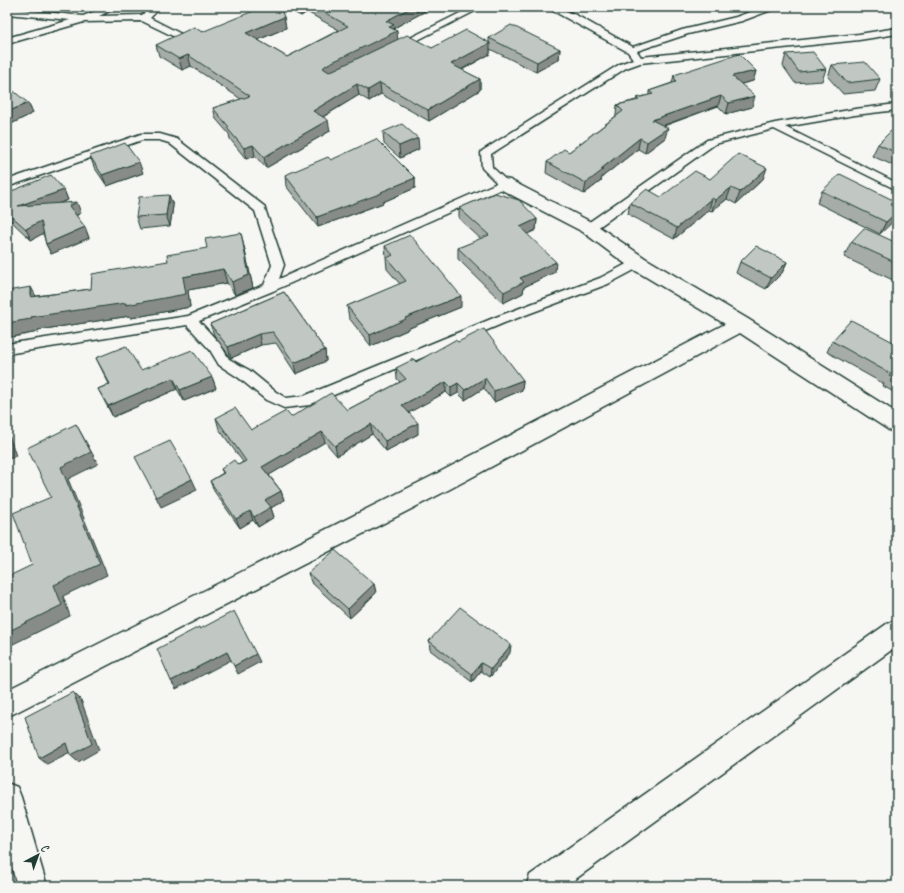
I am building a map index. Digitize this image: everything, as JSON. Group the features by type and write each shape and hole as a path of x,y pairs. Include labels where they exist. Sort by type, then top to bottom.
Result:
{"street":[{"path":"504,184 589,228 638,263 740,324 897,424"},
{"path":"7,704 442,482 740,324"},
{"path":"541,886 897,631"},
{"path":"7,797 32,886"}],"lane":[{"path":"7,41 84,19 114,7"},
{"path":"144,18 157,7"},
{"path":"388,52 479,7"},
{"path":"550,7 573,17 632,50 638,60"},
{"path":"632,50 685,32 738,19 771,7"},
{"path":"7,11 84,19 144,18 184,38"},
{"path":"7,349 190,320 269,288 504,184 487,168 486,153 623,66 638,60 859,37 897,31"},
{"path":"589,228 711,142 775,126 855,112 897,107"},
{"path":"775,126 897,187"},
{"path":"7,184 141,136 160,137 173,141 260,209 278,265 269,288"},
{"path":"190,320 215,347 224,362 244,374 271,396 284,403 305,401 500,320 604,281 638,263"}],"building":[{"path":"263,7 280,7 284,17 246,33 287,57 348,26 315,7 412,7 386,21 394,25 389,27 397,31 326,65 323,68 329,72 407,35 432,48 466,30 490,43 451,64 480,79 428,110 380,83 368,90 357,84 313,111 328,120 264,157 253,145 244,148 213,108 250,96 188,55 179,59 156,45 194,27 202,32"},
{"path":"511,25 560,49 537,62 489,38"},
{"path":"813,52 826,69 799,72 786,54"},
{"path":"739,54 756,71 732,76 755,96 729,103 721,96 652,120 668,128 647,142 640,138 586,183 547,162 564,149 569,152 623,111 617,105 639,100 637,98 653,94 649,91 676,82 674,75"},
{"path":"865,62 880,79 847,83 832,65"},
{"path":"11,89 28,103 7,112 7,90"},
{"path":"402,124 418,138 399,146 383,132"},
{"path":"895,127 897,128 897,153 878,144"},
{"path":"376,139 415,178 381,192 382,193 317,217 285,175 328,157 331,160"},
{"path":"125,143 139,162 102,175 90,156"},
{"path":"738,154 767,168 740,192 731,188 715,200 712,198 677,228 630,203 647,189 661,197 695,171 710,179"},
{"path":"840,174 897,202 897,212 886,222 822,191"},
{"path":"51,175 64,190 18,206 77,202 69,206 85,227 46,244 41,221 26,229 7,212 7,193"},
{"path":"495,193 519,200 537,219 520,227 556,262 520,278 524,282 504,292 458,248 489,235 459,208"},
{"path":"169,195 166,215 136,217 139,197"},
{"path":"864,228 897,243 897,263 851,242"},
{"path":"241,233 249,275 232,282 223,269 183,277 186,294 126,305 126,303 31,317 31,319 7,323 7,291 31,287 31,297 91,289 92,274 168,261 167,255 207,248 205,239"},
{"path":"410,235 461,296 405,318 406,319 370,335 347,306 406,281 387,258 393,255 385,246"},
{"path":"756,246 787,262 771,278 740,262"},
{"path":"284,292 325,350 294,363 273,332 259,334 228,347 210,324"},
{"path":"851,320 897,344 897,380 889,376 891,374 832,341"},
{"path":"484,329 523,380 494,391 485,378 465,390 458,383 451,387 446,382 402,405 418,423 385,441 371,424 335,446 322,432 262,467 281,491 265,500 271,507 254,517 250,511 236,519 210,481 224,473 221,469 234,460 238,465 246,461 216,418 235,408 251,430 286,411 291,417 331,393 347,410 406,379 396,368 414,359 416,362 455,340 458,342"},
{"path":"126,346 141,370 192,350 212,377 180,390 173,378 108,406 98,389 110,384 96,358"},
{"path":"76,424 91,452 61,467 100,564 54,585 62,605 7,632 7,577 32,565 13,513 51,497 27,448"},
{"path":"170,441 192,479 156,497 135,457"},
{"path":"335,550 374,584 348,609 308,573"},
{"path":"460,607 511,645 491,669 481,663 472,674 429,641"},
{"path":"234,611 256,654 234,666 227,652 171,681 157,649"},
{"path":"73,692 92,744 70,755 66,743 39,758 25,717"}]}
